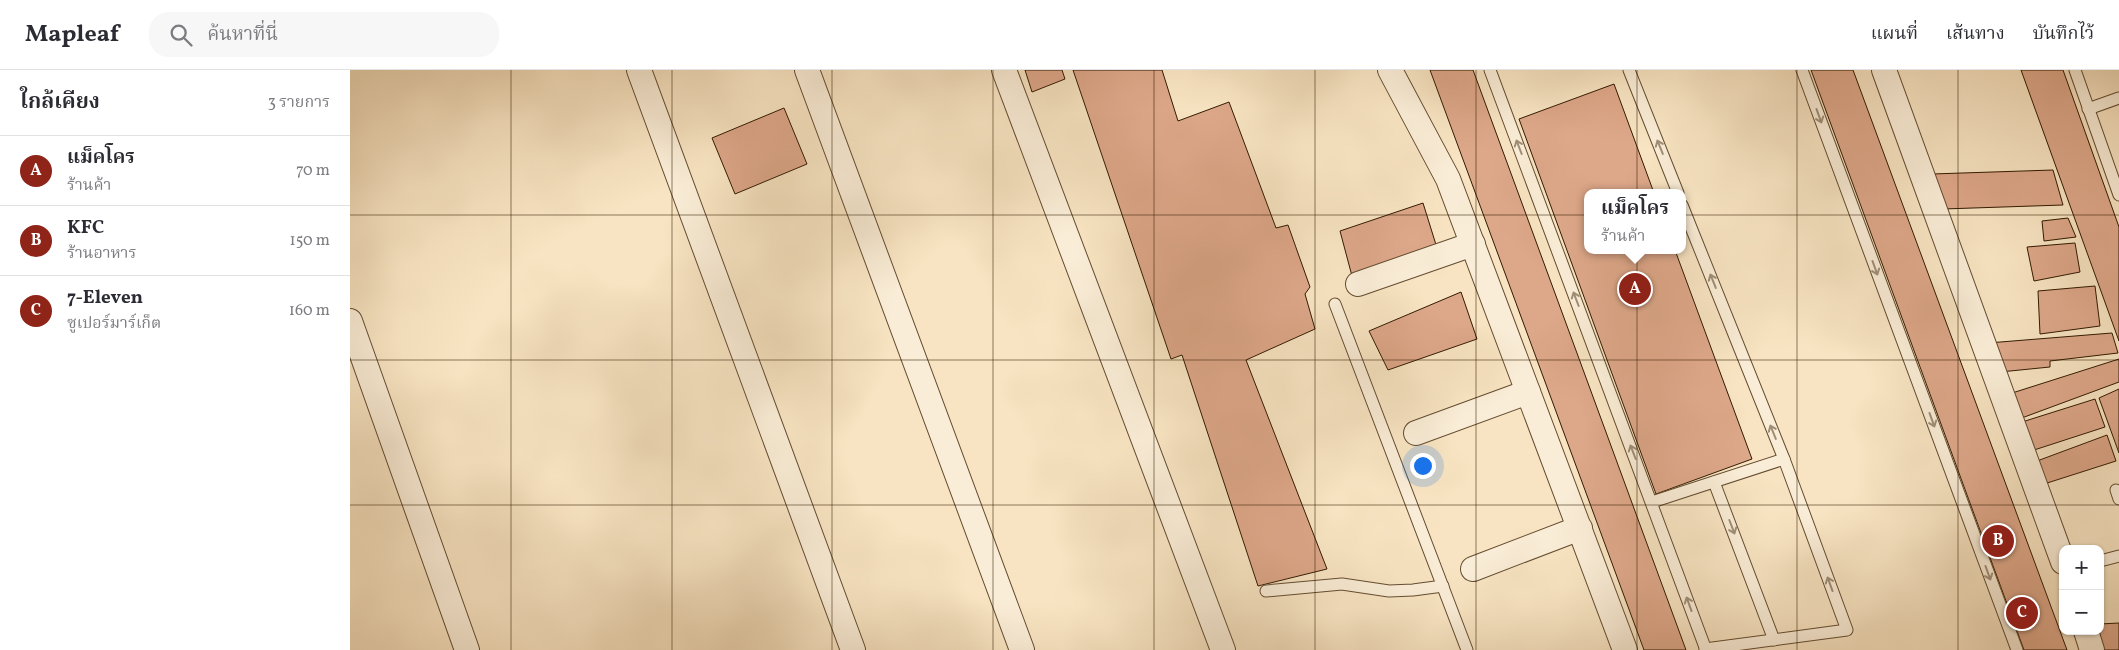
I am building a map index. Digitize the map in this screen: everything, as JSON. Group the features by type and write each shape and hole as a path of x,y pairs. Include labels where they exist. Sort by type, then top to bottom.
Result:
{"street":[{"path":"639,70 853,650"},
{"path":"807,70 1022,650"},
{"path":"1004,70 1223,650"},
{"path":"1390,70 1448,179 1625,650"},
{"path":"1884,70 2059,551"},
{"path":"1358,284 1473,244"},
{"path":"350,321 467,650"},
{"path":"1416,432 1528,392"},
{"path":"1473,569 1580,528"},
{"path":"2087,635 2092,650"}],"lane":[{"path":"1490,70 1705,649 1847,630 1784,459 1686,215"},
{"path":"1629,70 1676,189"},
{"path":"1802,70 2017,650"},
{"path":"2075,70 2119,195"},
{"path":"2088,109 2119,98"},
{"path":"1334,304 1467,650"},
{"path":"1652,502 1784,459"},
{"path":"1714,482 1774,640"},
{"path":"2104,560 2119,556"},
{"path":"1266,591 1342,584 1389,591 1443,586"}],"building":[{"path":"1025,70 1062,70 1065,79 1032,92"},
{"path":"1073,70 1162,70 1178,121 1229,102 1276,228 1288,225 1310,287 1305,294 1315,329 1246,360 1327,569 1258,586 1182,355 1171,359"},
{"path":"1430,70 1473,70 1686,650 1644,650"},
{"path":"1811,70 1853,70 2059,628 2059,635 2061,635 2067,650 2024,650"},
{"path":"2021,70 2063,70 2119,227 2119,341"},
{"path":"1614,84 1653,189 1584,189 1584,254 1676,254 1752,459 1656,494 1519,119"},
{"path":"784,108 807,164 735,194 712,138"},
{"path":"2053,170 2063,205 1943,209 1932,174"},
{"path":"1423,203 1437,248 1352,276 1340,231"},
{"path":"2068,218 2076,237 2044,241 2042,221"},
{"path":"2075,243 2080,272 2034,281 2027,247"},
{"path":"2095,286 2100,326 2040,334 2038,291"},
{"path":"1461,292 1477,339 1388,370 1369,331"},
{"path":"2112,333 2118,353 2050,361 2050,367 2000,372 1988,343"},
{"path":"2119,359 2119,382 2019,419 2009,394"},
{"path":"2119,389 2119,453 2099,398"},
{"path":"2095,399 2105,427 2031,451 2022,422"},
{"path":"2107,435 2116,461 2044,484 2037,461"},
{"path":"2119,623 2119,650 2099,650 2094,635 2104,635 2104,624"}],"place":[{"name":"แม็คโคร","path":"1635,289"},
{"name":"KFC","path":"1998,541"},
{"name":"7-Eleven","path":"2022,613"}]}
